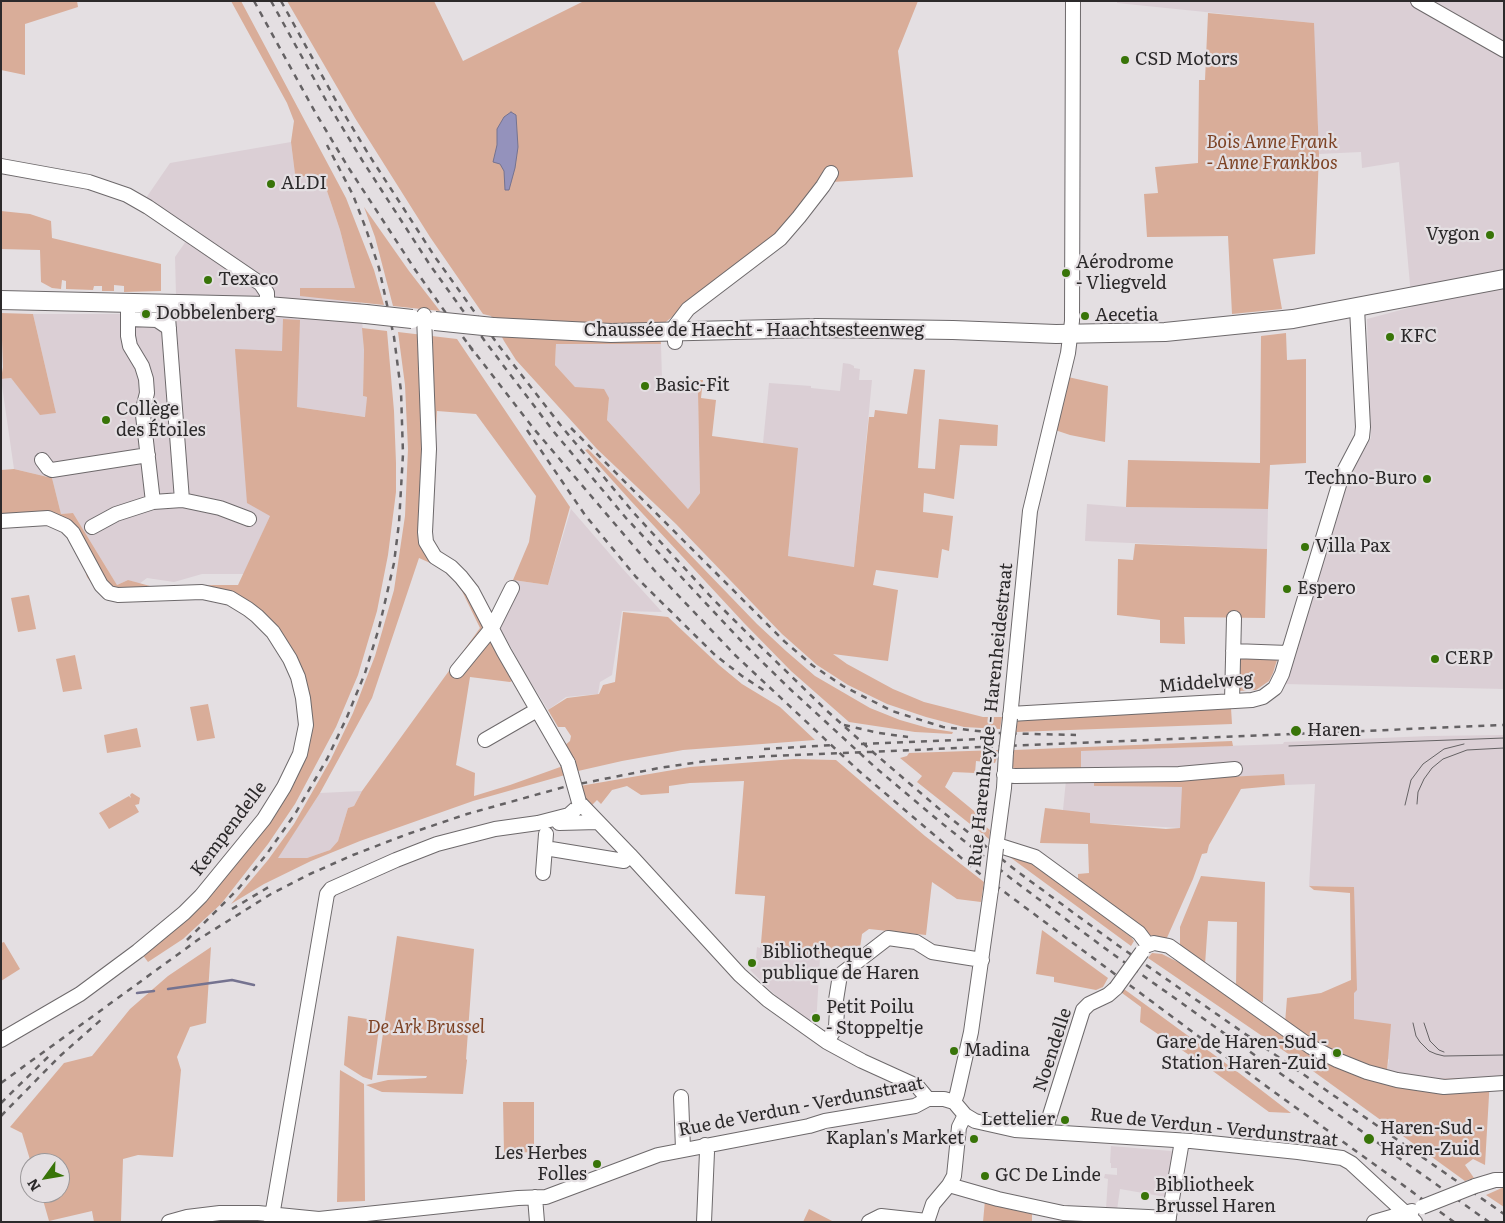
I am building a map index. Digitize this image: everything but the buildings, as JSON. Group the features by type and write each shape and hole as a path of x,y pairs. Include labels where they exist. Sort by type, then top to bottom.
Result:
{"main road":[{"name":"Chaussée de Haecht - Haachtsesteenweg","path":"1,300 129,311 167,304 267,306 366,314 424,323 675,337 816,328 1070,334 1175,332 1293,319 1504,279"}],"street":[{"name":"Rue Harenheyde - Harenheidestraat","path":"954,1102 970,1032 992,890 1030,512 1068,353 1072,321 1073,1"},
{"path":"1418,1 1504,50"},
{"path":"1,166 89,182 108,188 148,207 261,284 267,293 267,306"},
{"path":"675,337 675,326 688,309 780,239 800,217 831,173"},
{"path":"167,304 182,500"},
{"name":"Middelweg","path":"1010,716 1258,699 1272,691 1280,679 1342,475 1363,434 1357,308"},
{"path":"153,502 143,415 147,393 146,379 142,366 130,346 128,336 129,311 157,320 169,328"},
{"path":"424,323 429,449 426,542 435,557 451,567 472,592 568,763 580,803 740,975 774,1005 827,1042 862,1061 917,1086 928,1099"},
{"path":"42,460 52,470 148,455"},
{"path":"92,527 116,514 153,502 182,500 220,508 248,519"},
{"name":"Kempendelle","path":"1,521 48,518 66,526 73,533 104,590 114,594 202,592 230,598 257,616 273,632 285,650 298,677 304,698 306,725 300,754 284,788 264,819 201,896 140,953 80,994 1,1040"},
{"path":"457,671 492,628 512,588"},
{"path":"1232,701 1234,618"},
{"path":"1233,651 1288,654"},
{"path":"485,740 537,710"},
{"path":"1004,775 1178,774 1235,769"},
{"path":"542,828 569,816 580,803"},
{"path":"271,1218 327,894 331,889 421,850 495,829 542,828 598,822"},
{"path":"542,828 545,848 543,873"},
{"path":"996,846 1035,857 1139,933 1145,949 1154,943 1169,946 1311,1047 1328,1056 1367,1072 1397,1080 1444,1087 1504,1083"},
{"path":"545,848 624,861 630,855"},
{"path":"827,1042 836,1027 836,1000 840,974 888,938 916,942 932,952 982,960"},
{"name":"Noendelle","path":"1045,1131 1083,1010 1089,1004 1108,995 1116,988 1145,949"},
{"path":"681,1097 682,1149"},
{"name":"Rue de Verdun - Verdunstraat","path":"169,1222 187,1217 220,1213 258,1213 271,1218 319,1219 546,1197 658,1155 809,1126 865,1113 878,1113 915,1106 928,1099 954,1102 965,1115 976,1121 1015,1130 1182,1141 1342,1158 1351,1163 1410,1217"},
{"path":"869,1222 881,1216 927,1222 933,1204 954,1176 959,1127 965,1115"},
{"path":"949,1185 998,1199 1063,1213 1168,1220 1182,1141"},
{"path":"704,1222 707,1152 705,1145"},
{"path":"1374,1222 1410,1217 1422,1207 1475,1186 1494,1180 1504,1180"},
{"path":"535,1197 538,1222"}],"shaded area":[{"path":"1117,1 1504,1 1504,689 1284,684 1350,474 1371,438 1367,319 1412,307 1399,162 1362,168 1361,152 1319,154 1313,23 1117,3"},
{"path":"291,142 295,174 324,182 340,230 357,295 361,301 364,350 363,396 367,397 366,417 297,407 282,351 270,516 244,574 202,574 174,582 147,578 139,584 128,580 117,585 73,513 61,514 52,478 14,469 1,379 11,378 40,414 56,413 33,314 176,314 174,299 176,295 175,257 193,231 146,198 170,163"},
{"path":"556,344 661,344 662,380 686,380 686,391 698,393 700,493 688,509 607,420 609,398 575,387 555,365"},
{"path":"843,363 860,369 859,380 872,380 854,567 788,556 790,527 763,443 769,383 811,386 811,388 840,391"},
{"path":"1087,504 1126,507 1268,509 1267,549 1085,541"},
{"path":"571,509 662,612 622,611 612,675 600,682 598,694 566,697 548,710 495,618 513,580 548,585"},
{"path":"1504,735 1504,1078 1440,1079 1414,1077 1387,1071 1389,1060 1353,1019 1354,887 1309,886 1315,784 1285,785 1284,774 1095,786 1183,787 1181,828 1089,823 1063,810 1067,770 1081,770 1081,751 1283,744 1284,742 1429,736"},
{"path":"362,791 354,806 348,808 338,841 330,850 307,858 277,858 320,793"},
{"path":"761,943 765,943 764,950 779,949 807,952 807,956 820,958 816,1025 781,1001 750,970 759,961 756,958 757,947 760,948"},
{"path":"1111,1146 1171,1151 1174,1154 1166,1197 1120,1189 1117,1210 1106,1209 1108,1179 1104,1178 1105,1174 1117,1175 1117,1168 1111,1168"}],"green space":[{"path":"1,1 77,1 78,7 25,24 25,75 1,70"},
{"path":"231,1 241,1 346,198 374,270 384,305 300,296 300,288 355,288 340,230 324,182 295,174 291,142 294,121 287,103"},
{"path":"287,1 434,1 463,61 584,1 918,1 898,51 913,177 832,182 777,237 659,327 661,344 556,344 555,365 575,387 604,389 609,398 607,420 688,509 700,493 698,393 686,391 686,380 703,380 701,398 716,400 712,436 798,448 788,556 854,567 869,417 874,417 875,410 907,414 914,369 925,370 918,468 935,469 939,419 998,425 997,446 960,445 954,499 924,493 923,512 953,516 949,551 942,549 938,578 876,570 873,585 898,590 888,661 833,654 847,664 893,689 924,702 983,717 1002,717 1000,729 964,727 887,704 848,685 817,665 782,634 676,524 597,449 516,360 491,316 483,314 430,237 355,118"},
{"name":"Bois Anne Frank - Anne Frankbos","path":"1208,13 1314,23 1319,154 1315,254 1273,259 1282,309 1232,314 1228,236 1147,237 1144,194 1158,193 1155,167 1198,163 1199,80 1205,80"},
{"path":"364,207 440,311 393,306 375,237"},
{"path":"1,211 30,214 51,221 52,238 161,264 161,291 124,292 124,286 114,285 114,291 102,291 102,286 94,286 93,290 66,289 66,281 62,280 61,289 52,288 41,282 40,250 1,249"},
{"path":"1,313 33,314 56,413 40,415 11,378 1,379 3,367"},
{"path":"283,319 300,320 297,407 365,417 367,397 363,396 364,350 362,328 387,331 394,411 396,492 388,555 377,611 358,675 336,727 295,804 268,844 221,904 183,939 148,962 142,954 200,900 302,753 302,681 257,613 211,599 96,589 87,577 81,557 74,543 54,523 1,525 1,470 14,469 52,478 61,514 73,513 117,585 128,580 161,589 238,585 270,516 247,503 235,349 282,351"},
{"path":"398,332 457,339 570,507 548,585 513,580 529,542 536,496 476,414 437,411 430,537 439,553 452,562 514,680 510,682 470,677 456,765 475,773 474,796 563,766 565,775 473,801 360,841 311,861 264,884 231,904 268,860 294,824 331,759 353,713 375,656 394,590 405,516 408,449 405,385","holes":["419,558 446,570 462,591 480,628 362,791 354,806 348,808 338,841 330,850 307,858 278,858 320,793 372,698"]},
{"path":"1286,333 1287,360 1306,359 1306,463 1270,465 1268,509 1126,507 1128,460 1260,463 1261,336"},
{"path":"1068,377 1108,386 1105,442 1055,430"},
{"path":"588,449 757,624 815,676 870,708 900,720 928,728 953,732 952,734 915,732 849,722 791,671 744,623 585,450"},
{"path":"1135,544 1267,549 1265,618 1184,617 1185,644 1160,643 1160,620 1117,615 1118,559 1133,560"},
{"path":"29,595 36,629 18,632 11,598"},
{"path":"623,612 668,617 719,665 742,684 780,707 815,740 683,750 578,771 564,746 570,741 571,736 565,727 558,727 548,710 567,698 599,694 603,685 615,682"},
{"path":"75,655 82,689 63,692 56,659"},
{"path":"1239,655 1278,657 1269,681 1256,690 1238,691"},
{"path":"208,704 215,738 197,741 190,707"},
{"path":"1231,708 1232,724 1016,732 1018,718"},
{"path":"137,728 141,747 107,753 104,735"},
{"path":"1232,741 1233,746 1081,751 1081,770 1019,771 1012,767 1014,750"},
{"path":"998,750 995,763 976,761 975,773 953,772 945,787 974,811 981,823 990,830 989,839 917,782 922,776 900,758 907,756 909,753"},
{"path":"794,759 836,760 925,836 984,882 981,902 957,899 932,882 926,935 869,929 862,934 859,955 853,960 806,956 807,952 780,949 779,953 764,951 765,944 761,943 765,896 735,894 744,781 690,783 669,786 669,793 641,795 627,786 612,790 601,804 597,800 590,807 583,801 580,786 690,767"},
{"path":"1284,774 1285,785 1241,789 1209,845 1207,853 1202,854 1166,940 1153,937 1078,882 1078,874 1089,873 1088,844 1040,843 1045,808 1090,813 1090,823 1166,829 1180,828 1182,787 1094,786 1094,779 1191,779"},
{"path":"132,793 140,798 139,804 135,805 139,812 109,829 99,813 129,796 131,798 130,795"},
{"path":"1005,852 1030,860 1131,937 1134,941 1131,946 1007,855"},
{"path":"1201,876 1265,882 1263,1002 1252,999 1236,986 1237,922 1208,921 1205,965 1180,945 1180,927"},
{"path":"1309,886 1354,887 1357,990 1354,993 1354,1019 1391,1024 1387,1071 1431,1079 1490,1078 1485,1165 1473,1159 1465,1165 1474,1178 1465,1181 1306,1066 1148,958 1152,953 1162,954 1186,966 1282,1036 1287,998 1321,993 1351,980 1350,893 1314,890"},
{"path":"1042,930 1108,978 1103,987 1096,990 1054,982 1054,977 1036,974"},
{"name":"De Ark Brussel","path":"397,936 474,949 463,1094 382,1092 366,1085 388,1080 426,1078 427,1076 377,1075"},
{"path":"4,942 20,969 1,981 1,943"},
{"path":"211,947 206,1023 190,1027 177,1057 181,1070 173,1157 138,1155 123,1159 121,1221 94,1222 92,1211 49,1221 44,1203 70,1203 70,1153 28,1153 22,1133 10,1127 64,1063 92,1056 130,1009 168,976"},
{"path":"1124,989 1291,1113 1269,1112 1210,1069 1140,1022 1141,1007 1122,993"},
{"path":"348,1016 380,1021 372,1080 363,1077 344,1065"},
{"path":"340,1070 364,1084 365,1201 337,1202"},
{"path":"503,1102 534,1102 534,1152 504,1153"},
{"path":"1504,1187 1504,1207 1486,1195"},
{"path":"985,1200 1032,1214 1032,1222 983,1222"},
{"path":"809,1209 834,1222 803,1222"}],"water":[{"path":"511,112 516,115 518,147 509,190 505,190 504,171 500,164 493,162 497,145 497,129 504,117"}],"waterway":[{"path":"168,989 232,980 254,985"},
{"path":"137,993 154,991"}],"tram line":[{"path":"1289,746 1504,738"},
{"path":"1405,805 1411,780 1423,764 1444,749 1464,744"},
{"path":"1417,804 1418,792 1424,779 1432,768 1443,759 1467,750 1504,748"},
{"path":"1413,1023 1416,1036 1420,1042 1429,1051 1436,1054 1444,1056 1504,1055"},
{"path":"1424,1023 1430,1041 1439,1050 1444,1052"}],"railway":[{"path":"254,1 315,112 348,167 416,271 473,351"},
{"path":"271,1 328,104 362,160 430,265 487,344 554,432 626,518 745,645 876,768 1013,880 1110,952 1489,1222"},
{"path":"281,1 335,99 369,155 435,257 499,346 562,427 633,512 712,598 753,639 825,709 874,753 944,813 1018,872 1116,944 1504,1214"},
{"path":"187,940 239,888 266,855 295,814 327,759 365,673 379,628 394,563 399,523 403,454 401,391 394,337 379,268 366,229 353,195 327,145"},
{"path":"469,345 534,429 655,571 735,655 859,771 979,873 1237,1065 1454,1222"},
{"path":"571,428 784,641 812,665 843,686 892,711 943,727 995,733 1076,735"},
{"path":"527,430 585,515 636,577 715,655 768,693"},
{"path":"844,725 908,737"},
{"path":"1,1083 199,939 271,894 353,855 405,835 467,814 564,787 659,768 713,760 770,756 1504,725"},
{"path":"861,744 978,739"},
{"path":"764,749 834,745"},
{"path":"232,909 272,885"},
{"path":"1,1116 60,1056 103,1018"},
{"path":"1,1103 52,1053"}],"place":[{"name":"CSD Motors","path":"1125,60"},
{"name":"ALDI","path":"271,184"},
{"name":"Vygon","path":"1490,235"},
{"name":"Aérodrome - Vliegveld","path":"1066,273"},
{"name":"Texaco","path":"208,280"},
{"name":"Dobbelenberg","path":"146,314"},
{"name":"Aecetia","path":"1085,316"},
{"name":"KFC","path":"1390,337"},
{"name":"Basic-Fit","path":"645,386"},
{"name":"Collège des Étoiles","path":"106,420"},
{"name":"Techno-Buro","path":"1427,479"},
{"name":"Villa Pax","path":"1305,547"},
{"name":"Espero","path":"1287,589"},
{"name":"CERP","path":"1435,659"},
{"name":"Haren","path":"1296,731"},
{"name":"Bibliotheque publique de Haren","path":"752,963"},
{"name":"Petit Poilu - Stoppeltje","path":"816,1018"},
{"name":"Madina","path":"954,1051"},
{"name":"Gare de Haren-Sud - Station Haren-Zuid","path":"1337,1053"},
{"name":"Lettelier","path":"1065,1120"},
{"name":"Kaplan's Market","path":"974,1139"},
{"name":"Haren-Sud - Haren-Zuid","path":"1369,1139"},
{"name":"Les Herbes Folles","path":"597,1164"},
{"name":"GC De Linde","path":"985,1176"},
{"name":"Bibliotheek Brussel Haren","path":"1145,1196"}]}
